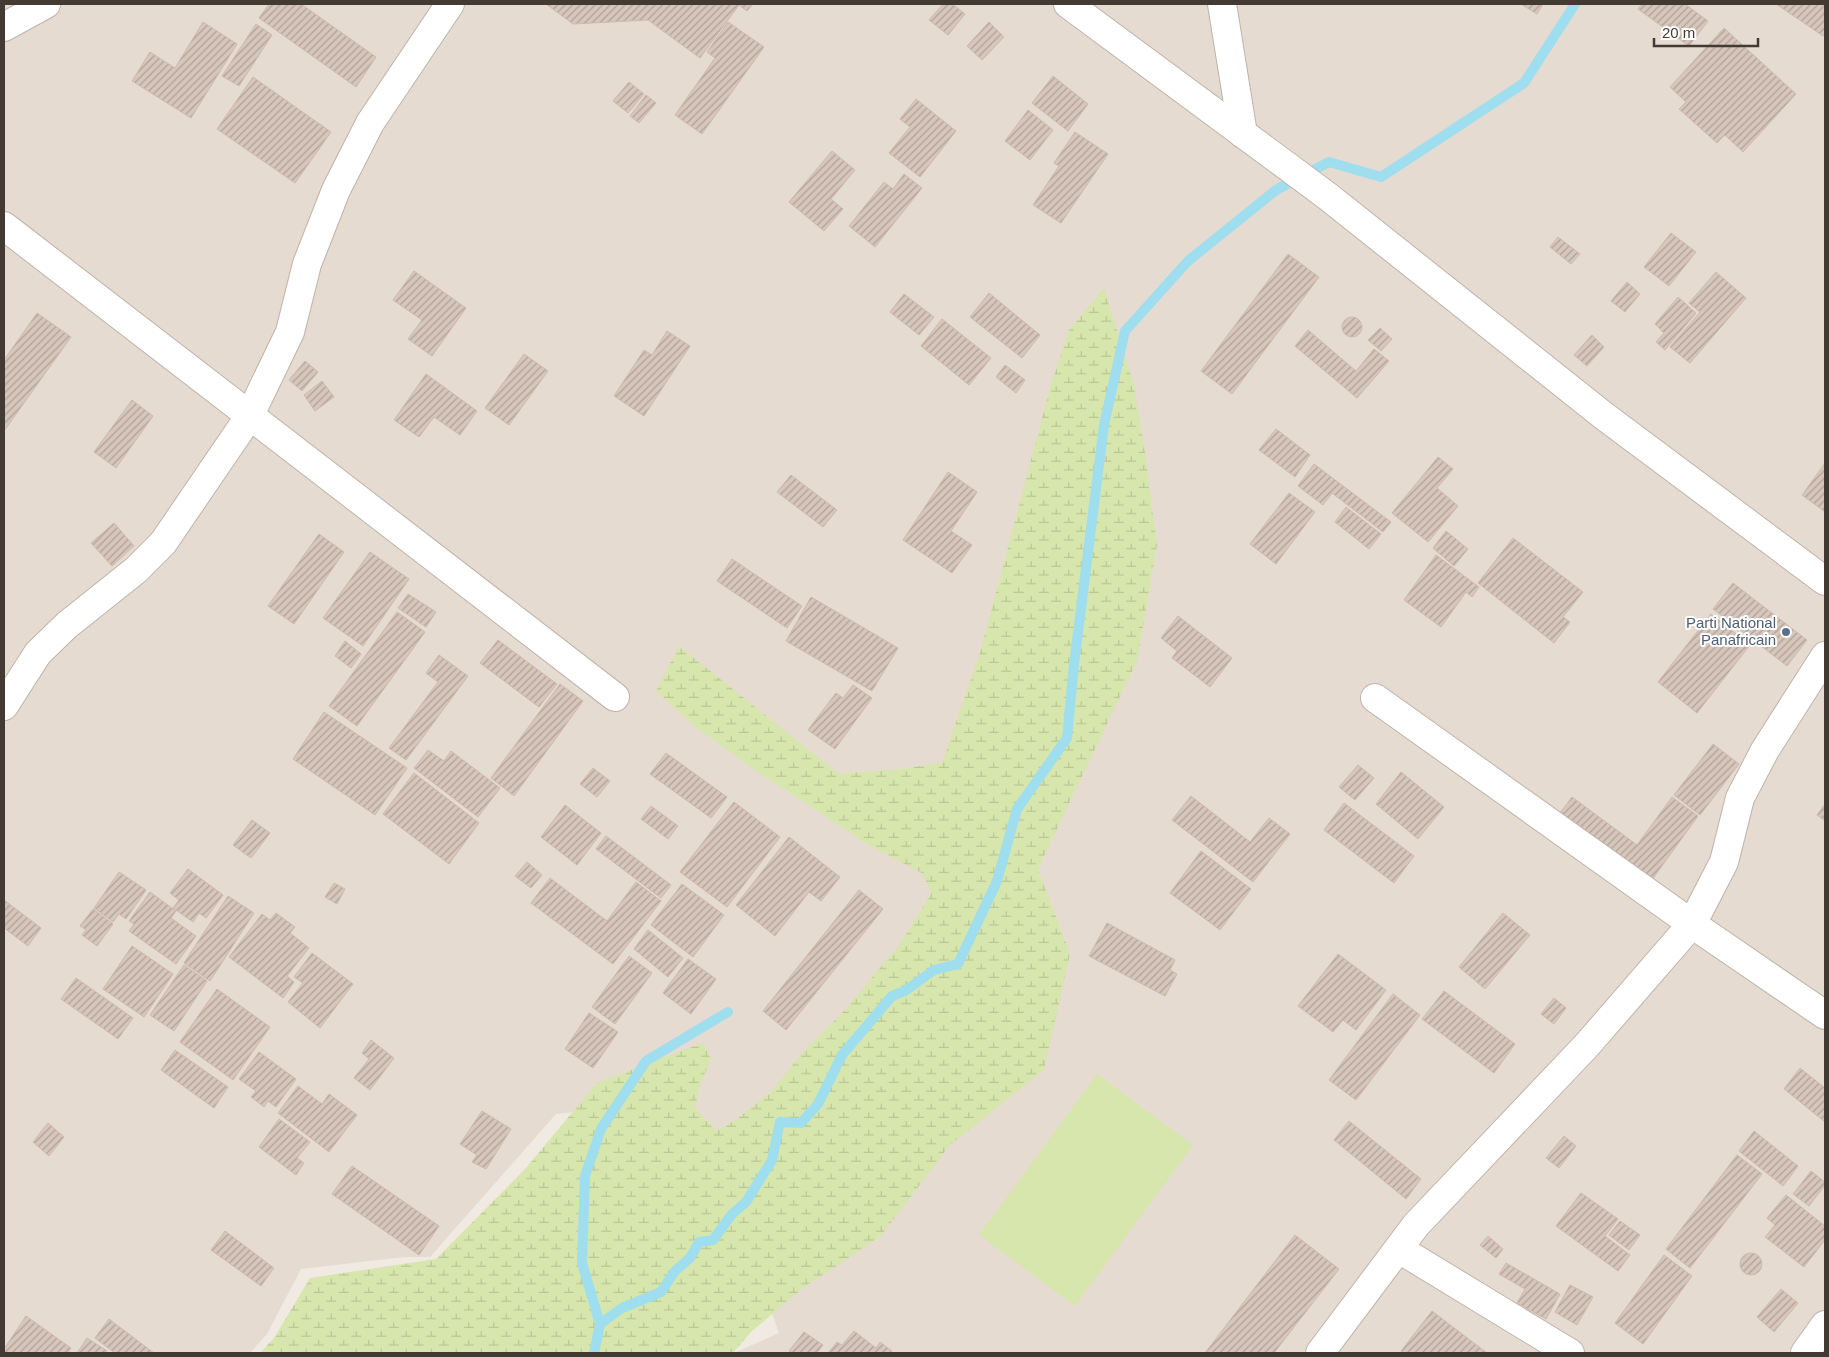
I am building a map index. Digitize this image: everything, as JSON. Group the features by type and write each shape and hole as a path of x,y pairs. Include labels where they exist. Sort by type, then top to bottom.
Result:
{"street":[{"path":"4,27 46,4"},
{"path":"5,699 38,653 67,625 136,570 163,543 249,417 290,332 308,264 336,190 370,123 450,4"},
{"path":"1068,4 1326,195 1604,416 1825,581"},
{"path":"1222,4 1243,134"},
{"path":"4,226 249,417 615,697"},
{"path":"1320,1353 1434,1205 1466,1175 1587,1045 1692,924 1724,862 1740,798 1765,750 1825,656"},
{"path":"1375,698 1692,924 1825,1015"},
{"path":"1399,1249 1570,1353"},
{"path":"1805,1353 1825,1325"}],"shaded area":[{"path":"4,4 1825,4 1825,1353 734,1353 779,1333 722,1170 631,1106 556,1114 430,1257 404,1257 301,1269 267,1334 250,1353 4,1353"}],"green space":[{"path":"1104,288 1133,382 1144,445 1157,545 1137,661 1038,869 1070,954 1044,1070 950,1145 880,1237 803,1288 751,1332 733,1353 260,1353 274,1338 310,1278 436,1259 525,1169 597,1083 703,1043 711,1059 700,1085 695,1108 717,1131 737,1119 772,1091 803,1052 845,1010 900,944 931,894 922,873 870,846 752,768 694,726 656,691 679,646 839,774 901,769 942,763 980,653 1050,388 1069,330"},
{"path":"1097,1074 1193,1145 1075,1306 979,1235"}],"building":[{"path":"269,4 301,4 376,57 356,87 259,18"},
{"path":"546,4 753,4 747,11 739,5 700,58 648,20 573,24"},
{"path":"943,4 952,4 965,14 948,35 929,20"},
{"path":"1521,4 1543,4 1537,14"},
{"path":"1642,4 1685,4 1708,21 1689,46 1638,9"},
{"path":"1776,4 1824,4 1825,33 1823,36"},
{"path":"203,22 237,44 191,118 132,81 150,52 175,68"},
{"path":"728,22 764,47 702,134 675,115 715,58 707,52"},
{"path":"989,22 1004,37 982,60 967,46"},
{"path":"256,24 272,35 239,86 222,76"},
{"path":"1724,28 1796,94 1743,152 1725,135 1717,143 1679,109 1686,102 1670,87"},
{"path":"1053,76 1088,104 1068,131 1032,103"},
{"path":"253,77 331,132 295,183 217,129"},
{"path":"629,82 644,94 628,113 613,101"},
{"path":"646,95 656,103 639,123 630,116"},
{"path":"916,99 956,131 920,177 889,153 910,127 900,119"},
{"path":"1028,110 1053,130 1030,160 1005,141"},
{"path":"1075,132 1108,154 1061,223 1033,205 1059,166 1054,163"},
{"path":"832,151 855,170 831,199 843,209 824,231 789,202"},
{"path":"904,174 922,188 875,247 849,226 884,182 893,189"},
{"path":"1671,233 1696,252 1669,286 1644,267"},
{"path":"1558,237 1580,254 1571,264 1550,247"},
{"path":"1288,254 1319,277 1232,394 1201,371"},
{"path":"414,271 466,308 432,356 408,339 422,320 393,300"},
{"path":"1716,272 1746,298 1690,363 1670,347 1700,312 1689,303"},
{"path":"1627,282 1640,294 1625,312 1611,301"},
{"path":"989,293 1040,335 1022,358 970,317"},
{"path":"904,294 934,317 919,335 890,312"},
{"path":"1678,297 1696,313 1665,350 1656,342 1664,333 1655,324"},
{"path":"37,313 71,337 4,431 4,360"},
{"path":"1352,317 1359,320 1362,327 1359,334 1352,337 1345,334 1342,327 1345,320"},
{"path":"942,319 991,358 969,385 921,346"},
{"path":"1380,328 1392,339 1381,351 1368,340"},
{"path":"1308,330 1356,371 1374,349 1389,361 1357,398 1295,346"},
{"path":"667,331 690,346 644,416 614,396 644,350 652,355"},
{"path":"1592,335 1604,347 1587,366 1574,355"},
{"path":"524,354 548,371 509,425 485,408"},
{"path":"305,361 318,372 302,391 289,380"},
{"path":"1005,365 1025,380 1016,393 996,377"},
{"path":"426,374 477,411 460,435 434,417 419,437 394,420"},
{"path":"322,381 334,397 315,411 304,395"},
{"path":"132,400 153,416 116,468 94,452"},
{"path":"1276,429 1310,455 1295,477 1259,450"},
{"path":"1438,457 1453,469 1437,488 1458,506 1428,542 1392,513"},
{"path":"1825,463 1825,512 1802,495"},
{"path":"1314,464 1391,522 1383,532 1332,493 1323,505 1298,486"},
{"path":"948,472 977,492 951,531 972,545 952,573 903,540"},
{"path":"791,475 837,510 823,527 777,492"},
{"path":"1289,493 1315,512 1276,564 1250,544"},
{"path":"1346,507 1381,534 1369,549 1335,522"},
{"path":"114,523 134,546 112,566 91,543"},
{"path":"1446,531 1468,549 1454,566 1433,548"},
{"path":"319,534 344,552 294,624 268,606"},
{"path":"1513,538 1583,592 1563,617 1570,622 1554,643 1478,583"},
{"path":"370,552 409,579 363,646 323,618"},
{"path":"1436,555 1479,587 1472,597 1466,592 1441,627 1404,600"},
{"path":"732,559 802,606 787,628 717,581"},
{"path":"1733,583 1807,640 1787,666 1713,609"},
{"path":"408,594 436,612 426,627 398,608"},
{"path":"811,597 898,648 872,691 786,641"},
{"path":"397,612 425,632 357,726 329,706"},
{"path":"1711,614 1750,645 1697,713 1658,682"},
{"path":"1178,616 1232,658 1210,687 1172,658 1177,651 1161,638"},
{"path":"498,640 557,684 539,707 480,663"},
{"path":"345,641 361,654 351,668 335,656"},
{"path":"439,655 468,676 406,760 389,748 438,682 426,673"},
{"path":"560,684 583,701 514,796 491,778"},
{"path":"853,685 872,698 835,749 808,730 836,693 843,698"},
{"path":"324,712 407,768 375,815 293,759"},
{"path":"1713,744 1739,764 1700,815 1674,795"},
{"path":"428,750 444,761 451,751 500,788 478,817 414,768"},
{"path":"666,753 727,797 711,818 650,774"},
{"path":"1358,765 1374,778 1355,800 1339,787"},
{"path":"593,768 610,781 597,797 580,784"},
{"path":"1401,772 1444,807 1418,839 1376,804"},
{"path":"414,773 479,823 449,864 383,814"},
{"path":"1191,796 1250,842 1269,818 1290,834 1253,882 1172,820"},
{"path":"1572,797 1637,845 1672,797 1698,816 1646,888 1554,821"},
{"path":"734,802 780,837 727,907 680,872"},
{"path":"1344,803 1414,856 1394,883 1324,830"},
{"path":"1825,804 1825,821 1817,815"},
{"path":"565,805 601,833 577,865 541,837"},
{"path":"651,806 678,826 668,839 641,819"},
{"path":"252,820 270,833 251,858 233,845"},
{"path":"606,836 671,885 661,898 596,849"},
{"path":"789,837 840,877 821,901 809,892 775,936 736,905"},
{"path":"1201,851 1251,889 1220,930 1170,893"},
{"path":"527,862 542,875 531,888 515,876"},
{"path":"188,869 223,895 206,918 199,913 193,922 173,908 179,900 170,893"},
{"path":"119,872 146,890 126,919 119,914 113,922 94,908"},
{"path":"550,878 607,921 636,882 661,901 613,964 531,903"},
{"path":"334,883 345,889 337,904 325,897"},
{"path":"682,884 724,915 693,957 651,925"},
{"path":"859,890 883,909 786,1030 763,1011"},
{"path":"150,892 176,911 171,918 196,936 176,964 129,931 134,924 129,921"},
{"path":"228,896 254,913 210,981 184,963"},
{"path":"4,900 41,928 28,946 4,928"},
{"path":"93,909 113,924 97,946 82,935 86,930 80,926"},
{"path":"276,913 295,927 290,933 309,948 287,976 294,982 283,998 229,957 262,914 270,920"},
{"path":"1503,913 1530,935 1485,989 1459,967"},
{"path":"1107,923 1175,960 1170,970 1177,974 1165,996 1089,956"},
{"path":"648,930 683,958 668,977 634,949"},
{"path":"132,946 173,974 144,1017 103,989"},
{"path":"312,953 353,984 320,1028 288,1002 303,983 294,977"},
{"path":"1338,954 1386,990 1356,1030 1343,1020 1333,1032 1298,1006"},
{"path":"629,956 652,973 615,1024 592,1007"},
{"path":"688,959 716,979 691,1014 663,993"},
{"path":"184,965 207,981 174,1031 150,1015"},
{"path":"76,978 133,1018 118,1039 61,999"},
{"path":"217,989 270,1027 233,1080 180,1042"},
{"path":"1444,991 1515,1044 1494,1073 1422,1019"},
{"path":"1393,994 1420,1015 1356,1100 1329,1080"},
{"path":"1554,998 1566,1008 1554,1024 1541,1014"},
{"path":"589,1013 618,1032 593,1068 565,1049"},
{"path":"371,1040 394,1058 370,1090 354,1078 369,1059 362,1053"},
{"path":"175,1050 228,1087 214,1108 161,1070"},
{"path":"259,1052 296,1079 276,1107 268,1101 264,1107 251,1097 256,1091 239,1079"},
{"path":"1800,1068 1825,1088 1825,1122 1784,1089"},
{"path":"298,1086 322,1104 329,1094 357,1115 329,1152 278,1113"},
{"path":"482,1111 511,1129 486,1169 472,1162 477,1155 460,1144"},
{"path":"279,1119 310,1142 297,1158 304,1163 296,1175 259,1147"},
{"path":"1349,1121 1421,1179 1406,1199 1334,1140"},
{"path":"48,1123 64,1137 49,1156 33,1142"},
{"path":"1754,1131 1798,1166 1783,1186 1739,1151"},
{"path":"1564,1136 1576,1146 1559,1168 1546,1158"},
{"path":"1737,1155 1762,1174 1690,1268 1666,1249"},
{"path":"352,1166 439,1226 419,1255 332,1194"},
{"path":"1811,1171 1825,1182 1825,1185 1809,1206 1793,1194"},
{"path":"1581,1193 1618,1219 1605,1236 1630,1255 1618,1271 1556,1226"},
{"path":"1786,1195 1825,1226 1825,1240 1804,1267 1765,1237 1775,1225 1767,1218"},
{"path":"1620,1221 1640,1235 1629,1250 1609,1235"},
{"path":"225,1231 274,1268 261,1286 211,1250"},
{"path":"1295,1235 1339,1269 1274,1353 1205,1353"},
{"path":"1488,1236 1503,1249 1496,1258 1480,1245"},
{"path":"1751,1253 1759,1256 1762,1264 1759,1272 1751,1275 1743,1272 1740,1264 1743,1256"},
{"path":"1664,1255 1692,1276 1643,1344 1615,1323"},
{"path":"1506,1263 1560,1294 1546,1319 1517,1303 1525,1289 1499,1274"},
{"path":"1570,1285 1593,1297 1577,1325 1555,1312"},
{"path":"1781,1289 1798,1303 1774,1332 1757,1317"},
{"path":"1432,1311 1487,1353 1403,1353 1401,1351"},
{"path":"26,1316 71,1348 68,1353 4,1353 4,1349"},
{"path":"109,1319 154,1353 115,1353 95,1338"},
{"path":"854,1331 876,1348 880,1342 892,1351 890,1353 828,1353 837,1342 842,1345"},
{"path":"804,1332 823,1345 817,1353 793,1353 789,1351"},
{"path":"87,1338 107,1351 106,1353 77,1353"}],"waterway":[{"path":"594,1353 600,1324 622,1308 661,1292 675,1271 690,1258 699,1242 713,1240 732,1214 746,1202 772,1160 780,1122 801,1123 818,1104 842,1055 892,996 905,991 934,970 958,964 997,881 1017,809 1067,738 1074,664 1104,425 1125,331 1188,261 1276,190 1329,162 1381,177 1524,83 1575,4"},
{"path":"600,1324 582,1263 585,1176 601,1129 646,1061 728,1012"}],"place":[{"name":"Parti National Panafricain","path":"1786,632"}]}
